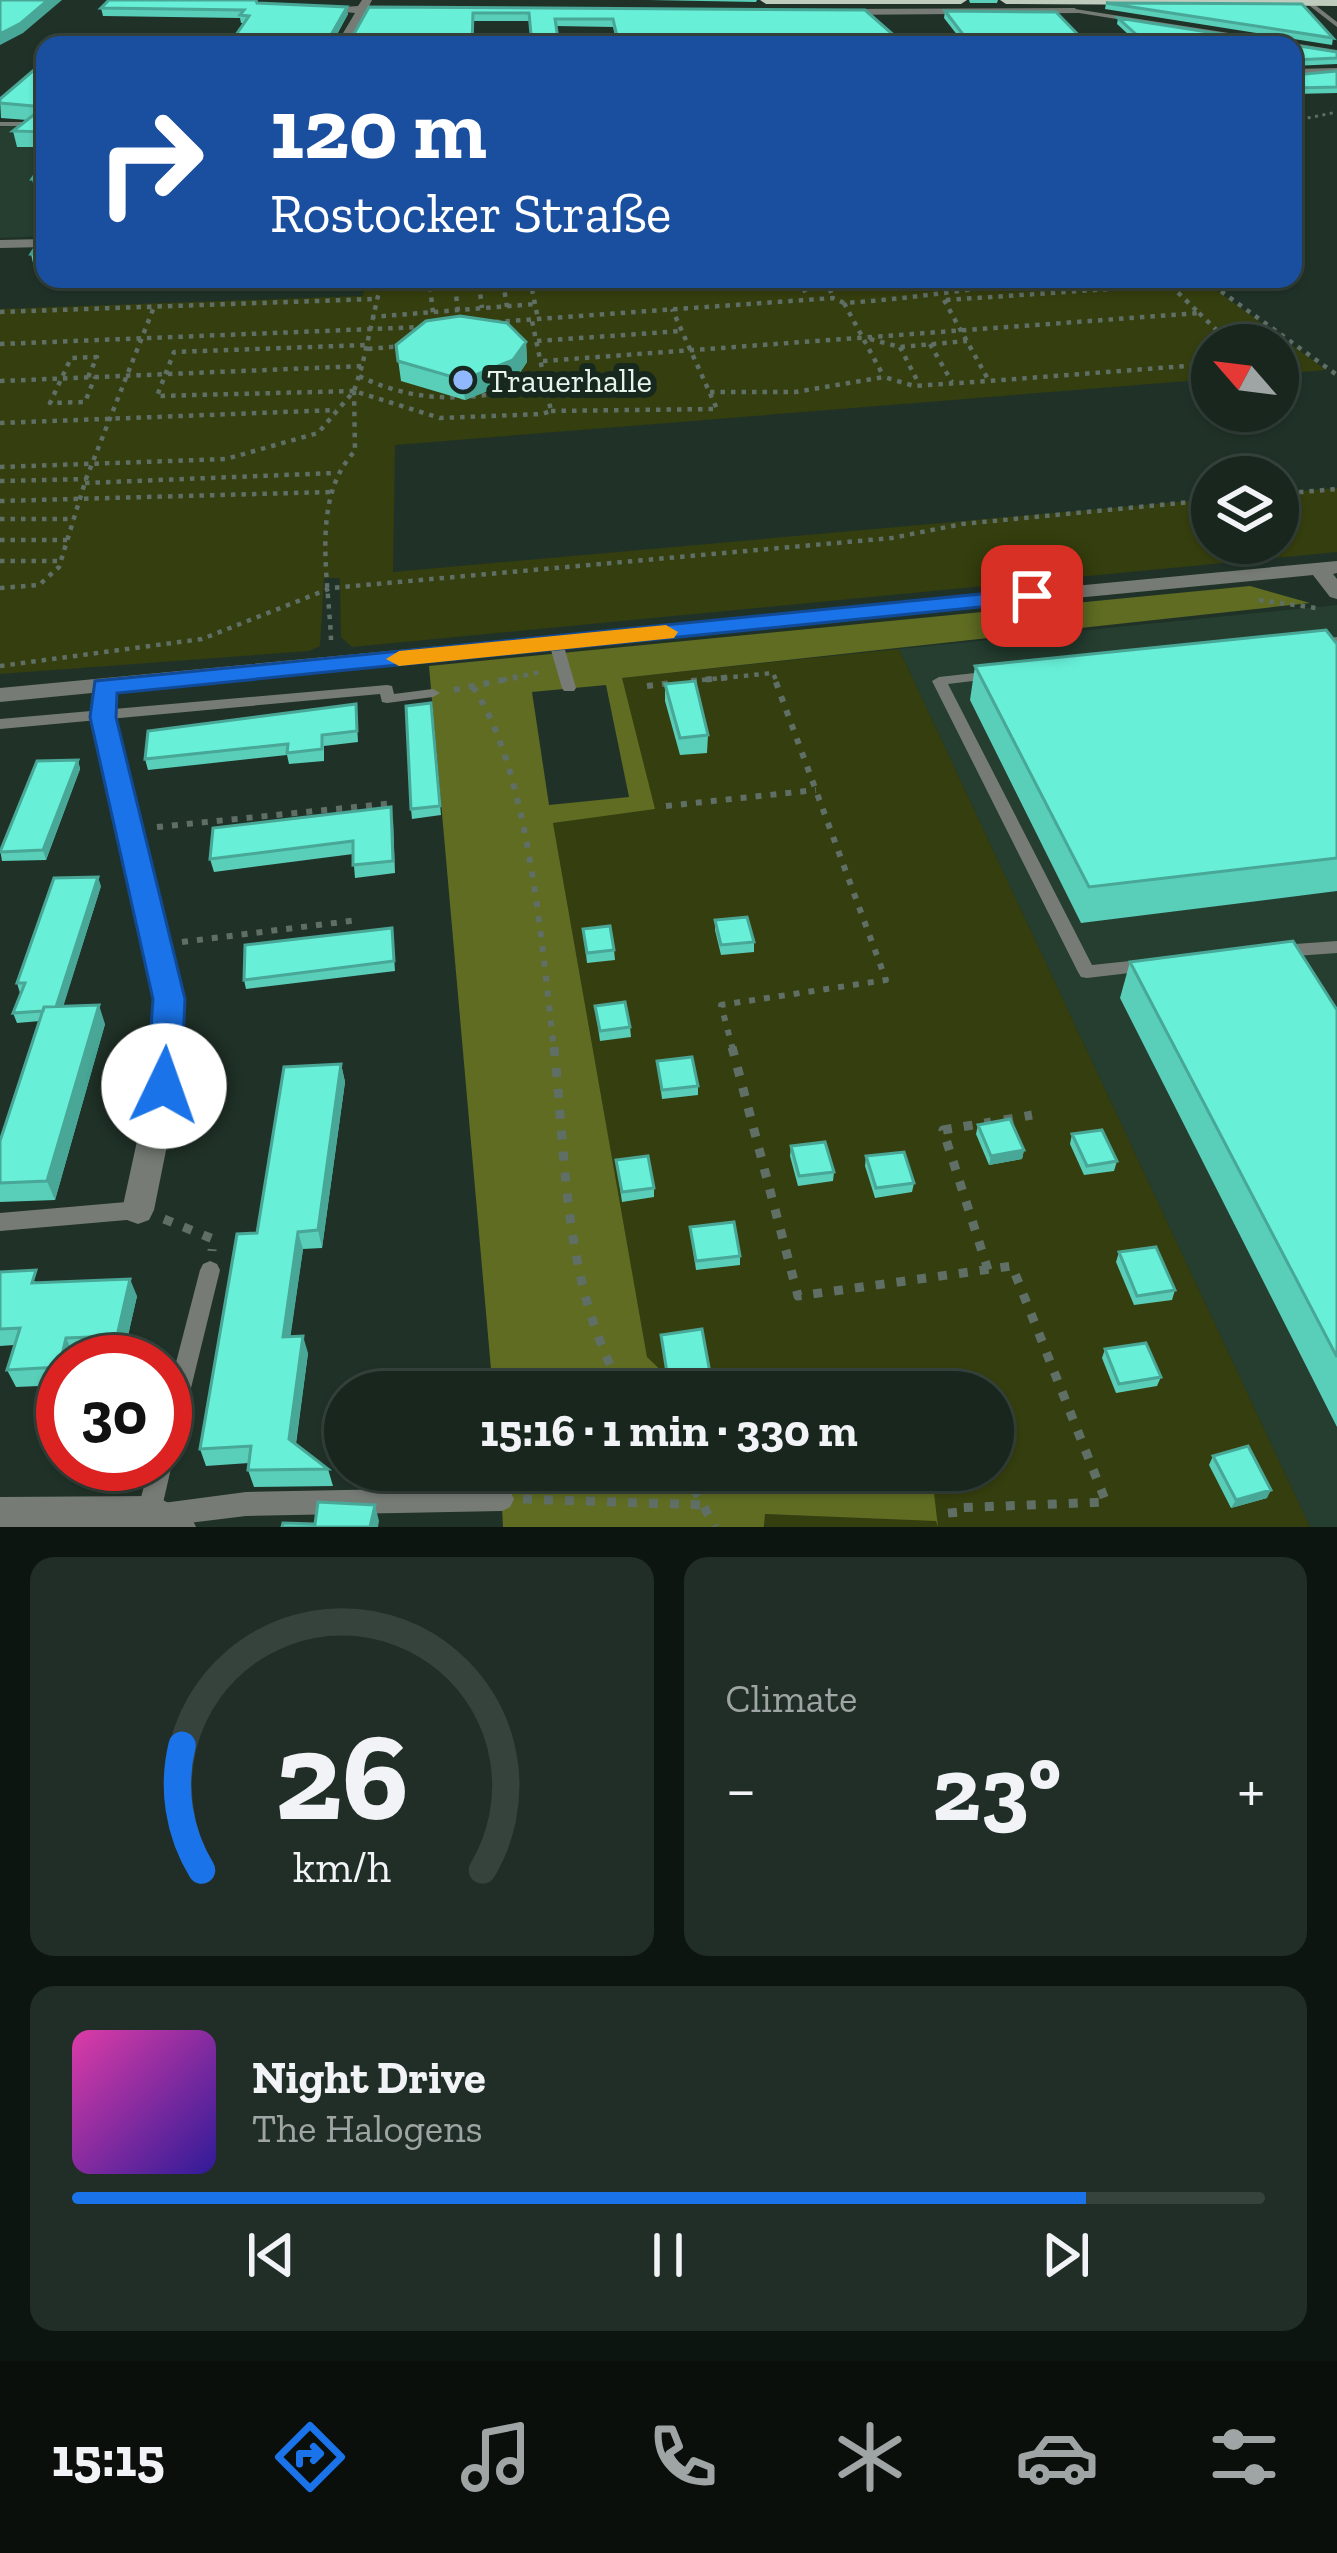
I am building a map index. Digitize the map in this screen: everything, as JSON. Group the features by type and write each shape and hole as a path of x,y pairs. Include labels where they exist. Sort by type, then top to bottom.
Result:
{"main road":[{"path":"766,0 865,4 962,0"},
{"path":"1006,0 1337,2"}],"street":[{"path":"865,4 884,25"},
{"path":"754,11 865,4 1076,10"},
{"path":"307,9 364,5 406,10"},
{"path":"347,36 364,5"},
{"path":"1302,73 1337,72"},
{"path":"0,244 36,243"},
{"path":"0,695 1327,568 1332,601"},
{"path":"104,686 103,717 169,999 164,1086 138,1209"},
{"path":"0,1516 160,1519"}],"lane":[{"path":"1307,2 1337,25"},
{"path":"1076,10 1238,36"},
{"path":"1302,46 1337,52"},
{"path":"0,124 36,124"},
{"path":"1295,645 1337,641"},
{"path":"556,643 569,688"},
{"path":"1319,643 1337,666"},
{"path":"1010,674 939,681 1087,972 1178,962"},
{"path":"0,724 387,688 387,699 433,693"},
{"path":"1268,952 1337,947"},
{"path":"0,1222 138,1209"},
{"path":"192,1342 210,1270"},
{"path":"160,1519 246,1504 502,1499"}],"path":[{"path":"1302,119 1337,112"},
{"path":"331,665 330,492 335,473 356,451 354,391 374,299 381,288"},
{"path":"430,288 433,314"},
{"path":"454,288 458,311"},
{"path":"480,288 482,308"},
{"path":"504,288 507,307"},
{"path":"532,288 534,331 551,411"},
{"path":"804,288 808,299"},
{"path":"829,288 833,298"},
{"path":"946,288 949,292"},
{"path":"943,298 949,292 973,288"},
{"path":"481,323 808,299 833,298 844,303 1118,288"},
{"path":"1173,288 1210,324"},
{"path":"1217,288 1335,372"},
{"path":"943,298 989,381"},
{"path":"0,312 374,299"},
{"path":"844,303 884,377"},
{"path":"371,317 535,304"},
{"path":"0,588 39,585 50,579 60,561 154,306"},
{"path":"410,345 174,352 157,397 354,391 440,418 717,409 671,309"},
{"path":"543,361 1199,313"},
{"path":"0,344 436,326"},
{"path":"526,335 534,331"},
{"path":"537,340 682,331"},
{"path":"863,337 900,346 967,341"},
{"path":"930,344 953,383"},
{"path":"900,346 921,386"},
{"path":"97,357 85,402 50,403 60,378 71,358 97,357"},
{"path":"0,381 362,366"},
{"path":"710,392 795,392 884,377 921,386 1191,366"},
{"path":"359,376 382,387 459,401 547,385"},
{"path":"0,466 243,455 318,433 354,391"},
{"path":"0,423 336,410"},
{"path":"0,481 335,473"},
{"path":"228,496 232,477"},
{"path":"1299,492 1337,489"},
{"path":"0,501 330,492"},
{"path":"0,666 202,640 331,588 892,538 962,524 1191,502"},
{"path":"0,519 74,519"},
{"path":"0,540 67,540"},
{"path":"0,561 60,561"},
{"path":"1254,600 1332,601"},
{"path":"433,693 563,668"},
{"path":"647,686 773,674 886,980 721,1005 798,1296 1012,1266 1106,1502 952,1508 954,1527"},
{"path":"473,687 487,704 522,826 555,1059 579,1299 598,1352 610,1371"},
{"path":"666,806 816,790"},
{"path":"129,830 395,803"},
{"path":"156,945 358,920"},
{"path":"988,1270 943,1130 1032,1115"},
{"path":"138,1209 213,1239 210,1270"},
{"path":"697,1491 715,1527"},
{"path":"502,1499 706,1505"}],"shaded area":[{"path":"36,124 36,236 0,238 0,127"},
{"path":"1337,605 1337,1527 1310,1527 899,649"}],"green space":[{"path":"364,288 1213,288 1263,324 1191,324 1191,381 395,445 393,572 1191,501 1191,564 1213,564 352,647 341,637 340,578 324,578 320,646 309,651 0,674 0,309 363,296"},
{"path":"1299,350 1326,370 1299,372"},
{"path":"1337,488 1337,552 1299,556 1299,491"},
{"path":"1250,586 1310,603 622,678 655,809 553,823 647,1357 662,1371 491,1371 429,666","holes":["606,685 629,797 549,805 532,692"]},
{"path":"899,649 1310,1527 765,1527 764,1514 937,1520 933,1491 1014,1491 1014,1371 662,1371 647,1357 553,823 654,808 621,678"},
{"path":"501,1491 934,1491 938,1527 936,1521 765,1514 764,1527 503,1527"}],"building":[{"path":"0,0 48,0 0,34"},
{"path":"109,0 256,0 347,7 332,36 235,36 249,16 240,15 244,10 101,8"},
{"path":"1106,3 1302,4 1333,38"},
{"path":"369,7 865,10 895,36 617,36 613,19 555,19 558,36 531,36 529,13 473,13 472,36 353,36"},
{"path":"945,11 1056,12 1079,36 964,36"},
{"path":"1118,18 1233,36 1138,36"},
{"path":"1302,46 1337,52 1337,58 1302,60"},
{"path":"36,68 36,106 0,103"},
{"path":"1337,71 1337,87 1302,88 1302,74"},
{"path":"36,113 36,132 13,131"},
{"path":"460,316 507,323 526,342 513,360 463,380 398,361 396,345 426,321"},
{"path":"1326,630 1337,644 1337,858 1089,887 975,666"},
{"path":"695,681 708,735 680,738 665,684"},
{"path":"431,703 440,806 411,809 406,706"},
{"path":"356,704 357,731 322,735 322,749 287,753 288,744 145,759 148,731"},
{"path":"78,760 43,850 0,852 37,761"},
{"path":"391,807 393,861 353,865 353,841 210,859 213,828"},
{"path":"98,877 56,1007 13,1013 25,983 17,983 54,878"},
{"path":"747,917 754,942 721,945 715,920"},
{"path":"610,926 614,950 587,953 583,929"},
{"path":"392,928 394,961 244,980 245,945"},
{"path":"1293,941 1337,1010 1337,1357 1130,962"},
{"path":"625,1002 630,1027 600,1031 595,1006"},
{"path":"99,1005 47,1181 0,1183 0,1141 44,1007"},
{"path":"692,1057 698,1086 662,1090 657,1061"},
{"path":"341,1064 318,1230 298,1232 283,1337 303,1336 289,1439 324,1469 248,1470 251,1446 200,1449 237,1234 257,1233 284,1067"},
{"path":"1010,1119 1024,1150 991,1156 978,1125"},
{"path":"1102,1130 1117,1161 1087,1166 1072,1134"},
{"path":"825,1142 834,1172 799,1176 791,1146"},
{"path":"904,1152 914,1183 876,1188 866,1156"},
{"path":"648,1156 654,1188 622,1192 616,1160"},
{"path":"734,1222 740,1256 696,1261 690,1227"},
{"path":"1156,1247 1175,1290 1137,1296 1119,1252"},
{"path":"36,1270 32,1283 130,1279 117,1335 36,1335 36,1368 7,1370 20,1328 0,1329 0,1272"},
{"path":"702,1329 710,1371 667,1371 661,1335"},
{"path":"1146,1343 1161,1377 1119,1384 1105,1349"},
{"path":"1248,1446 1271,1490 1236,1500 1213,1456"},
{"path":"318,1502 375,1505 370,1527 282,1527 283,1523 315,1524"}],"slow traffic":[{"path":"399,659 666,632"}],"place":[{"name":"Trauerhalle","path":"463,380"}],"route":[{"path":"164,1086 169,999 103,717 104,686 1032,596"}]}
